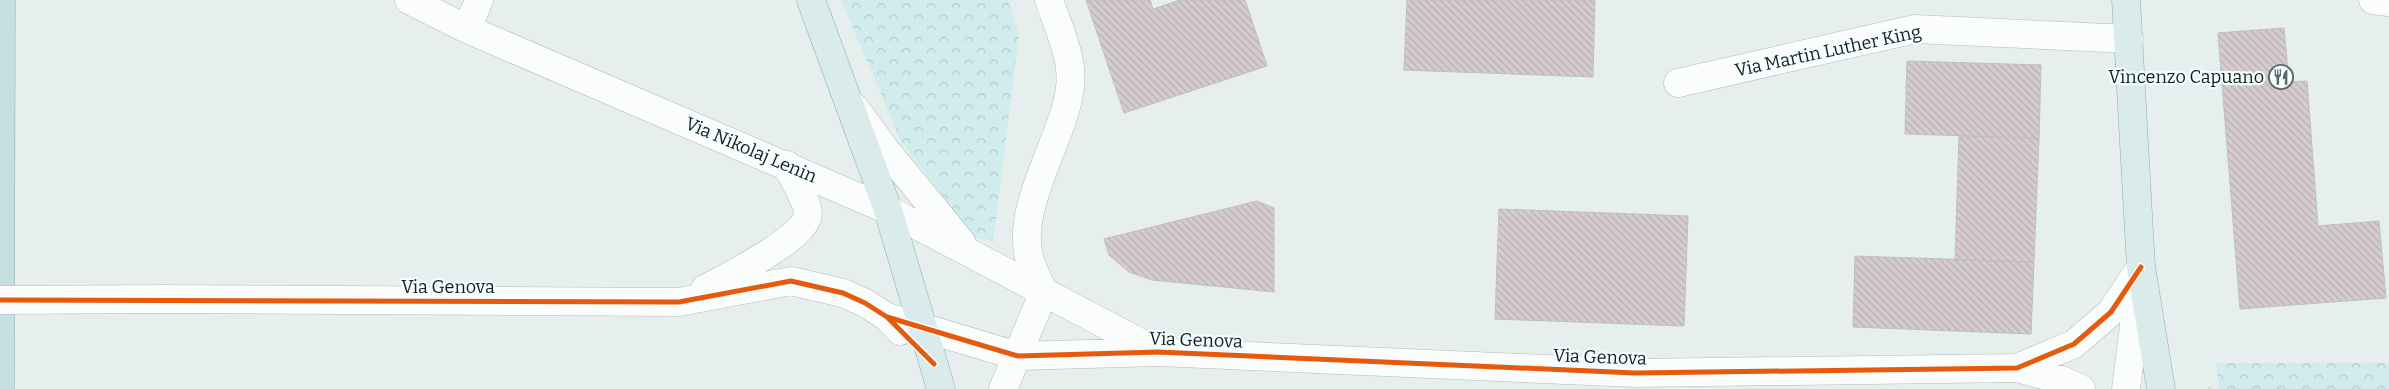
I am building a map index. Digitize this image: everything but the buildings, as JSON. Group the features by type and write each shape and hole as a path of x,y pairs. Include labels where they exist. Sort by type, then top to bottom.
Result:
{"highway":[{"path":"0,389 1,0"}],"main road":[{"path":"811,0 888,210 937,376"},
{"path":"2126,0 2141,267 2161,389"}],"street":[{"name":"Via Nikolaj Lenin","path":"409,0 467,29 888,210"},
{"path":"467,29 480,0"},
{"path":"1003,389 1044,292 1029,257 1027,226 1071,87 1069,59 1049,0"},
{"path":"2373,0 2389,2"},
{"name":"Via Martin Luther King","path":"1678,84 1915,29 2129,39"},
{"path":"846,95 884,149 971,254"},
{"name":"Via Genova","path":"679,302 749,266 789,239 807,222 806,204 787,165"},
{"name":"Via Genova","path":"888,210 1158,352"},
{"path":"2126,389 2141,267"},
{"name":"Via Genova","path":"0,300 679,302 790,282 843,293 865,303 887,317 1018,356 1158,352 1635,373 2017,368 2074,344 2111,312 2141,267"},
{"name":"Via Genova","path":"887,317 937,376"},
{"path":"2017,368 2062,380 2081,389"}],"green space":[{"path":"841,0 1008,0 1019,34 993,241 974,237 901,141"},
{"path":"2216,363 2389,363 2389,389 2219,389"}],"cycle path":[{"path":"887,317 1018,356 1158,352 1635,373 2017,368 2074,344 2111,312 2141,267"},
{"path":"0,300 679,302 791,281 843,293 865,303 887,317 934,364"}],"place":[{"name":"Vincenzo Capuano","path":"2281,77"}]}
